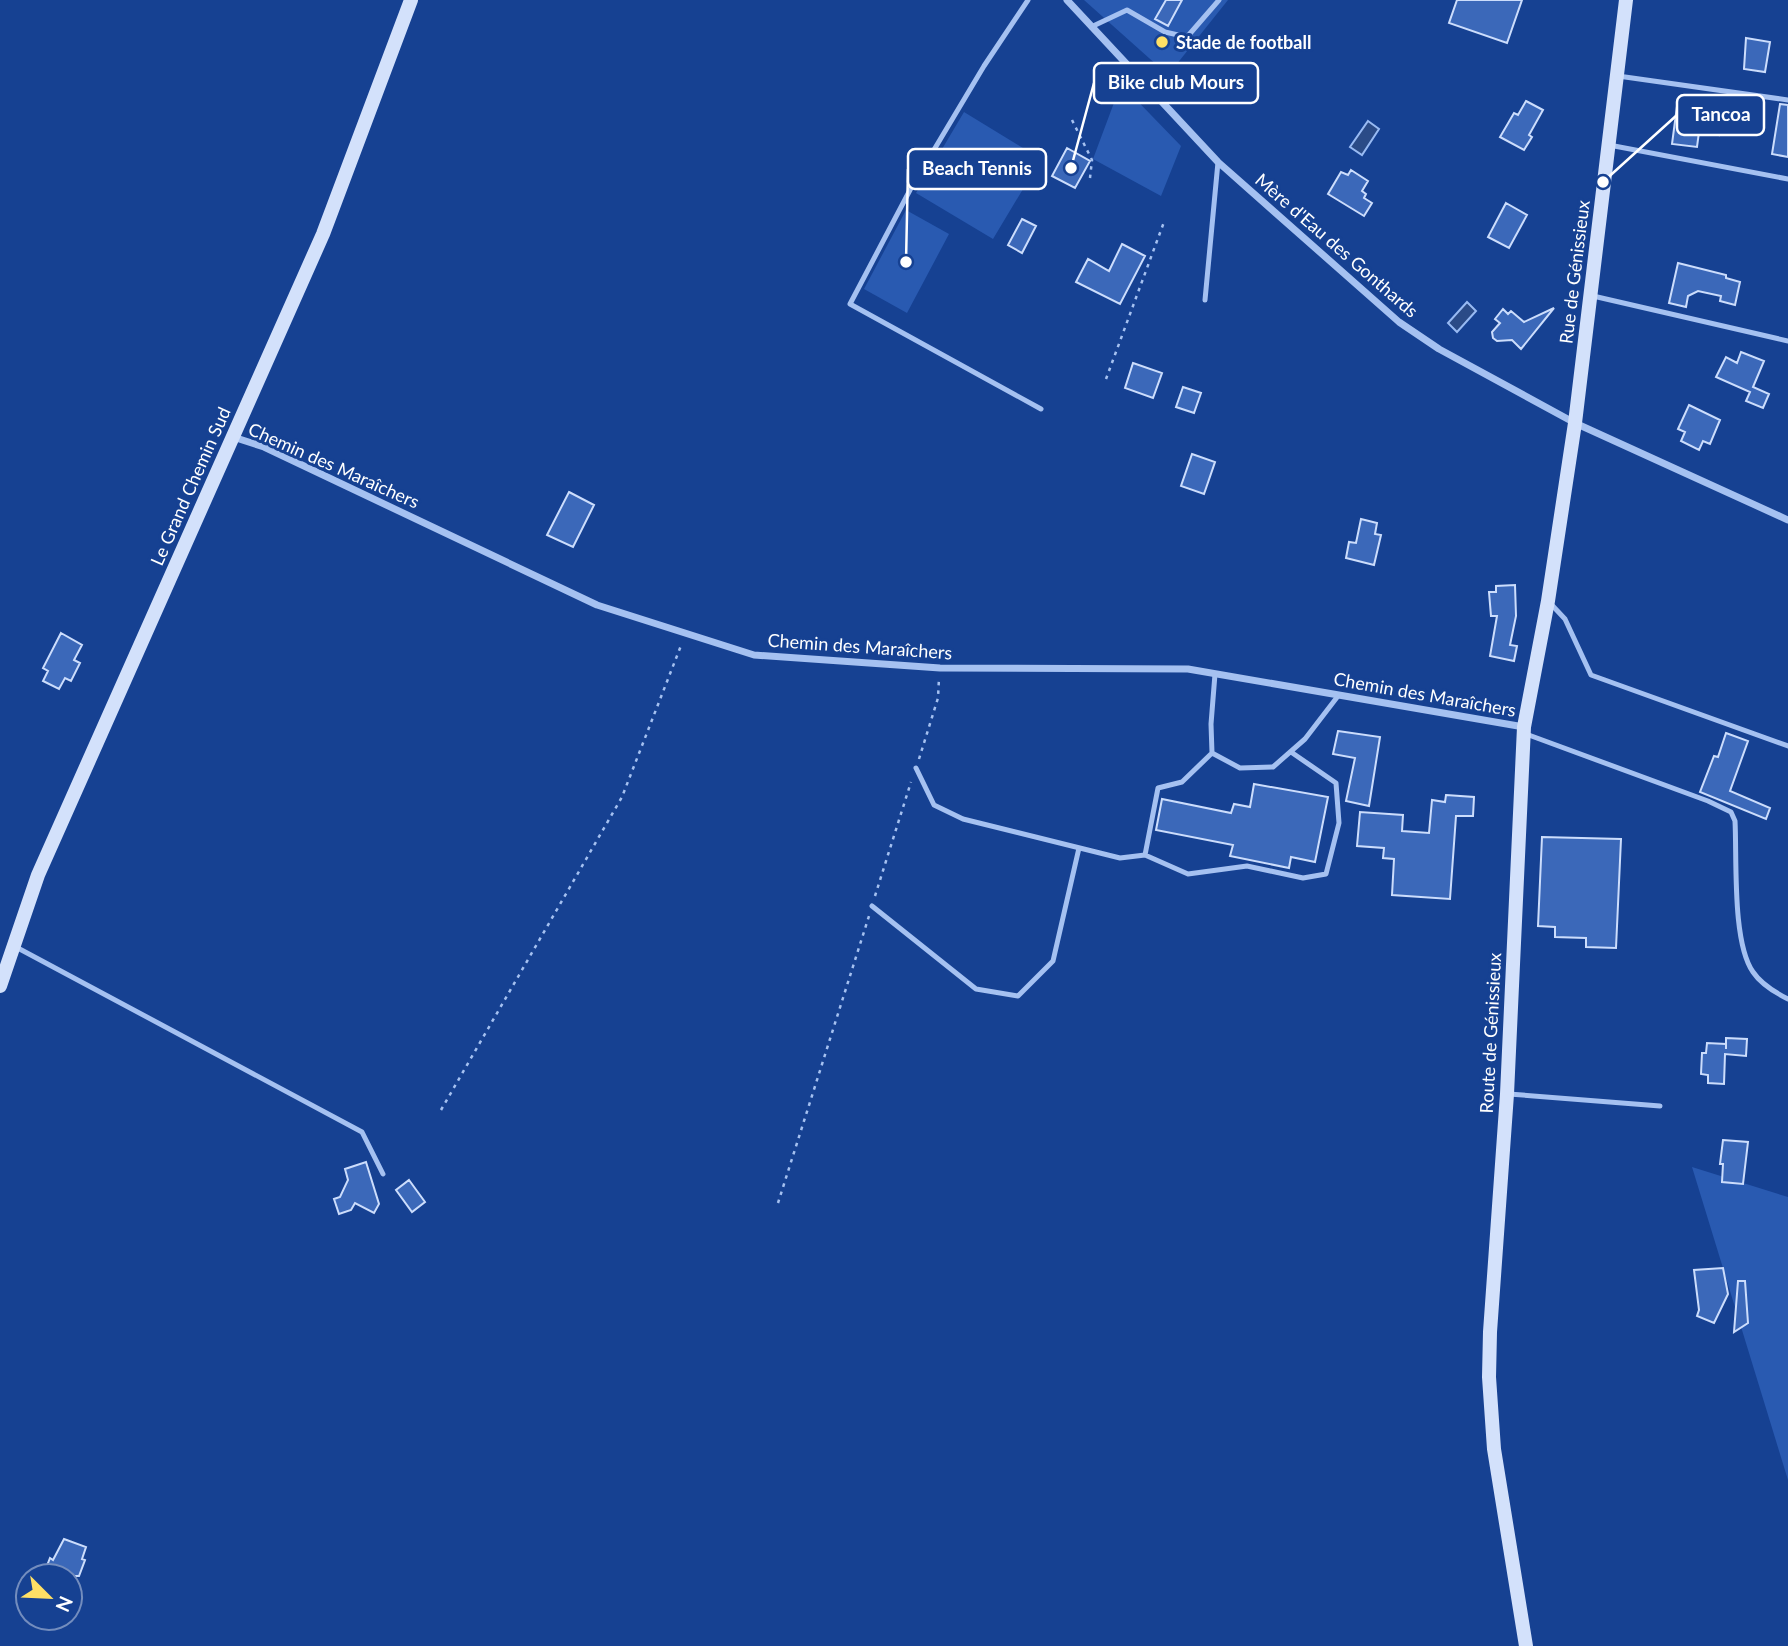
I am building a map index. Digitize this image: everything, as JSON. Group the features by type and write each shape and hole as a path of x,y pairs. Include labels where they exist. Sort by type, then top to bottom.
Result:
{"street":[{"name":"Le Grand Chemin Sud","path":"0,986 38,875 323,234 411,0"},
{"name":"Mère d'Eau des Gonthards","path":"1067,0 1218,162 1398,322 1450,355 1575,423 1788,520"},
{"name":"Rue de Génissieux","path":"1575,423 1626,0"},
{"name":"Route de Génissieux","path":"1525,1646 1494,1449 1489,1377 1490,1332 1507,1094 1524,730 1548,601 1575,423"},
{"name":"Chemin des Maraîchers","path":"233,438 264,447 597,605 754,655 940,668 1188,669 1524,730"}],"lane":[{"path":"1028,0 984,66 910,190 850,304 1041,409"},
{"path":"1091,27 1127,10 1165,32 1187,37 1219,0"},
{"path":"1616,76 1788,100"},
{"path":"1609,145 1788,178"},
{"path":"1205,300 1218,162"},
{"path":"1589,295 1788,341"},
{"path":"1548,601 1565,619 1591,675 1788,746"},
{"path":"1145,855 1158,788 1182,782 1212,753 1215,674"},
{"path":"1212,753 1240,768 1273,767 1305,739 1338,695"},
{"path":"1524,730 1731,812 1735,821 1738,916 1746,958 1760,980 1788,999"},
{"path":"916,768 934,805 963,818 1079,848 1120,858 1145,855 1188,874 1247,866 1303,878 1326,874 1339,823 1336,783 1291,751"},
{"path":"872,906 976,989 1018,996 1053,961 1079,848"},
{"path":"14,946 362,1132 383,1174"},
{"path":"1507,1094 1660,1106"}],"path":[{"path":"1072,120 1092,160 1090,178"},
{"path":"1106,379 1164,222"},
{"path":"441,1110 622,797 686,633"},
{"path":"778,1203 938,698 940,668"}],"shaded area":[{"name":"Stade de football","path":"1084,0 1228,0 1168,75"},
{"path":"1121,84 1181,146 1161,196 1093,159"},
{"path":"964,112 1041,159 993,239 916,193"},
{"path":"1368,121 1379,129 1362,155 1350,147"},
{"path":"906,210 949,234 907,313 864,289"},
{"path":"1467,302 1476,311 1457,332 1448,323"},
{"path":"1692,1167 1788,1197 1788,1480"}],"building":[{"path":"1166,0 1182,0 1168,26 1155,19"},
{"path":"1457,0 1522,0 1507,43 1449,23"},
{"path":"1746,38 1770,42 1765,72 1744,69"},
{"path":"1526,101 1543,110 1524,150 1500,137 1514,113 1518,115"},
{"path":"1780,104 1788,105 1788,157 1772,154"},
{"path":"1677,106 1702,109 1701,116 1721,119 1719,135 1699,132 1697,147 1672,144"},
{"path":"1067,148 1090,161 1075,188 1052,176"},
{"path":"1351,170 1368,181 1362,191 1366,194 1364,198 1372,203 1364,216 1328,194 1341,172 1348,175"},
{"path":"1506,203 1527,215 1509,248 1488,237"},
{"path":"1022,219 1036,226 1022,253 1008,245"},
{"path":"1122,244 1145,256 1120,304 1076,282 1088,259 1109,271"},
{"path":"1678,263 1726,275 1726,278 1740,282 1735,305 1720,301 1721,296 1698,291 1688,296 1686,307 1669,303"},
{"path":"1554,308 1521,349 1512,340 1497,341 1493,338 1492,332 1500,323 1495,319 1503,309 1508,314 1511,311 1524,322"},
{"path":"1741,352 1764,361 1753,387 1769,394 1763,408 1746,401 1750,392 1716,377 1726,357 1737,363"},
{"path":"1133,363 1162,373 1153,398 1125,388"},
{"path":"1183,387 1201,393 1194,413 1176,407"},
{"path":"1689,405 1720,420 1710,444 1703,441 1699,450 1681,441 1685,432 1678,429"},
{"path":"1192,454 1215,462 1204,494 1181,486"},
{"path":"569,492 594,505 573,547 547,535"},
{"path":"1361,519 1377,523 1375,534 1381,535 1374,565 1346,558 1349,542 1356,543"},
{"path":"1515,585 1516,616 1510,645 1517,646 1514,661 1490,656 1497,616 1491,616 1489,592 1496,592 1496,586"},
{"path":"61,633 82,645 74,660 80,663 71,681 65,678 59,689 43,681 48,671 43,668"},
{"path":"1338,731 1380,737 1369,806 1346,801 1355,758 1333,754"},
{"path":"1726,733 1748,741 1730,791 1770,808 1766,819 1700,792 1714,756 1718,757"},
{"path":"1254,784 1328,797 1315,862 1291,857 1289,868 1230,856 1233,845 1156,830 1162,799 1231,813 1234,804 1250,807"},
{"path":"1446,795 1474,797 1473,816 1456,816 1450,899 1392,895 1394,859 1383,858 1384,848 1357,846 1360,812 1403,815 1402,831 1429,833 1432,800 1445,802"},
{"path":"1542,837 1621,839 1616,948 1586,947 1586,938 1555,937 1555,927 1538,926"},
{"path":"1726,1038 1747,1039 1746,1056 1725,1054 1724,1084 1708,1083 1708,1075 1701,1074 1702,1053 1706,1053 1707,1043 1726,1044"},
{"path":"1723,1140 1748,1142 1743,1184 1722,1182 1723,1164 1720,1164"},
{"path":"366,1162 379,1204 374,1213 355,1203 351,1210 339,1214 334,1199 340,1197 348,1180 345,1169"},
{"path":"409,1180 425,1202 412,1212 396,1190"},
{"path":"1723,1268 1728,1294 1714,1323 1697,1316 1699,1310 1694,1270"},
{"path":"1738,1281 1745,1281 1748,1323 1734,1332"},
{"path":"64,1539 86,1547 82,1559 85,1560 84,1563 48,1562 50,1558 53,1560"}],"place":[{"name":"Stade de football","path":"1162,42"},
{"name":"Bike club Mours","path":"1071,168"},
{"name":"Tancoa","path":"1603,182"},
{"name":"Beach Tennis","path":"906,262"}]}
